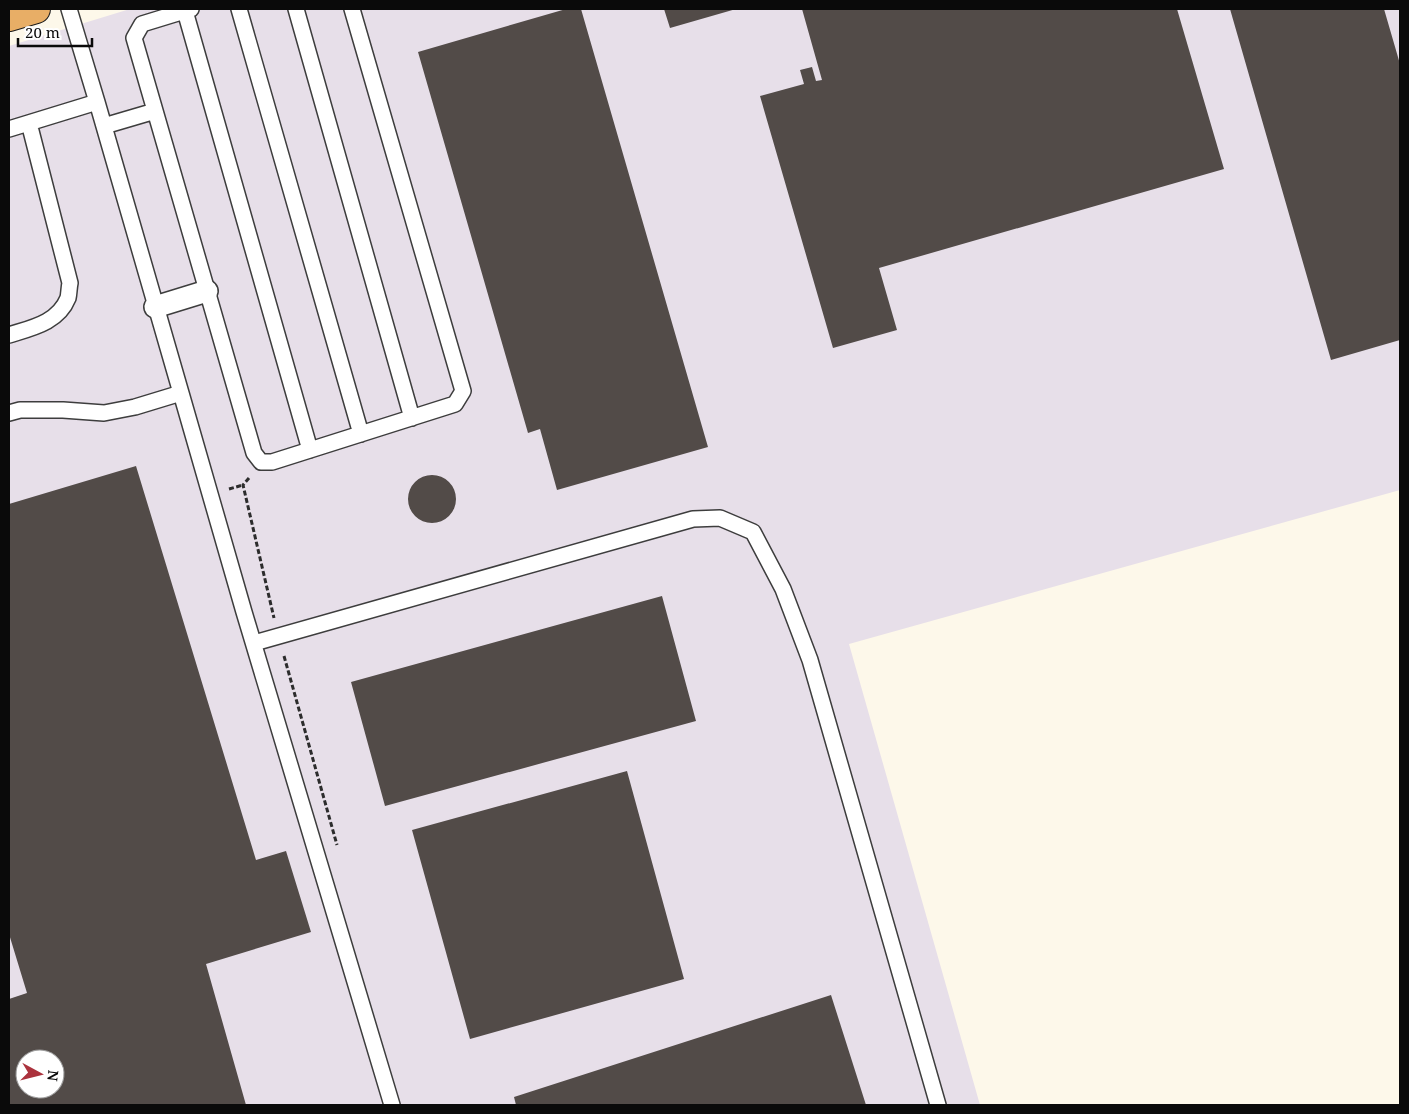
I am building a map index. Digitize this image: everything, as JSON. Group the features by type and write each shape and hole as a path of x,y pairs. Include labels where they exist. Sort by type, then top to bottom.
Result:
{"highway":[{"path":"9,17 36,9"}],"street":[{"path":"155,307 207,291"}],"lane":[{"path":"69,9 254,643 392,1105"},
{"path":"239,9 361,434"},
{"path":"296,9 412,418"},
{"path":"310,450 188,10 142,24 134,38 254,453 261,462 272,462 412,418 455,404 463,391 352,9"},
{"path":"9,129 97,102"},
{"path":"104,126 155,110"},
{"path":"9,335 42,325 57,314 68,298 70,282 29,123"},
{"path":"9,413 20,410 55,410 104,413 135,407 181,393"},
{"path":"254,643 693,519 720,518 753,532 783,589 810,660 938,1105"}],"path":[{"path":"261,462 243,485 278,636 337,846"}],"shaded area":[{"path":"130,9 1400,9 1400,490 849,644 980,1105 9,1105 9,46"}],"building":[{"path":"566,9 581,9 708,447 557,490 540,429 528,433 418,52"},
{"path":"664,9 736,9 670,28"},
{"path":"802,9 1177,9 1224,169 879,268 897,330 833,348 760,96 804,84 800,70 812,67 816,81 822,80"},
{"path":"1230,9 1384,9 1400,64 1400,340 1331,360"},
{"path":"136,466 256,860 286,851 311,932 206,964 246,1105 9,1105 9,999 27,993 9,934 9,504"},
{"path":"427,475 437,475 449,482 456,494 456,504 449,516 437,523 427,523 419,519 412,512 408,504 408,494 412,486 419,479"},
{"path":"662,596 696,721 385,806 351,682"},
{"path":"627,771 684,979 470,1039 412,830"},
{"path":"831,995 866,1105 516,1105 514,1097"}]}
